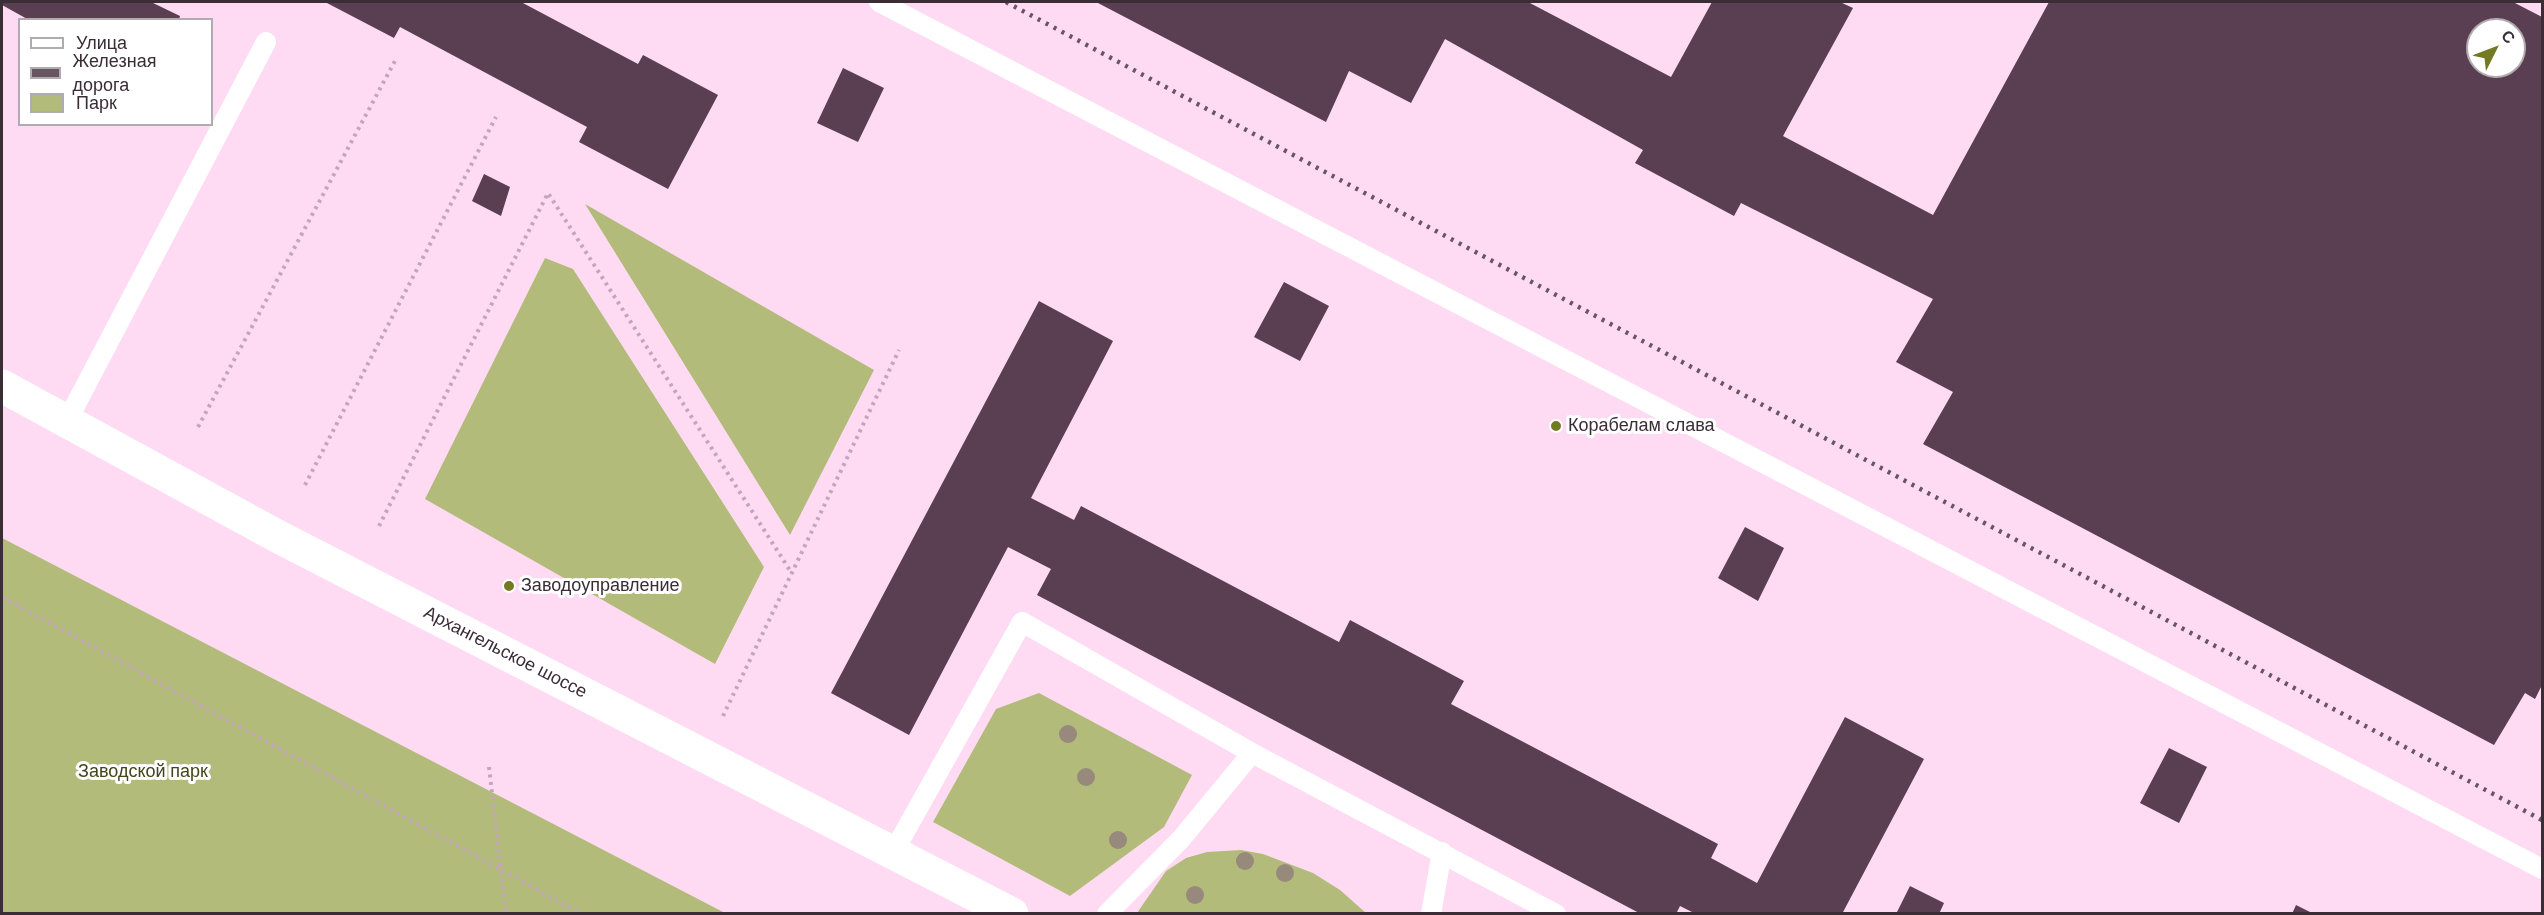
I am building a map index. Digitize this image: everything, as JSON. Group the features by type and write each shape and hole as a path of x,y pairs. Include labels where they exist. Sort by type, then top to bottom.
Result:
{"main road":[{"name":"Архангельское шоссе","path":"2,386 287,542 1012,914"}],"lane":[{"path":"879,2 2542,869"},
{"path":"67,421 266,42"},
{"path":"894,852 1022,622 1252,753 1556,914"},
{"path":"1107,914 1181,839 1252,753"},
{"path":"1431,914 1442,852"}],"path":[{"path":"198,427 396,59"},
{"path":"305,485 496,117"},
{"path":"379,526 548,193 791,572"},
{"path":"723,716 898,350"},
{"path":"2,597 582,914"},
{"path":"489,767 506,914"}],"green space":[{"path":"585,204 874,370 790,535"},
{"path":"545,258 573,269 764,567 715,664 425,499"},
{"name":"Заводской парк","path":"2,538 725,913 2,913"},
{"path":"1039,693 1192,775 1164,827 1070,896 933,822 996,709"},
{"path":"1241,850 1263,854 1313,873 1340,890 1366,913 1137,913 1166,871 1186,858 1207,852"}],"building":[{"path":"2,2 151,2 180,16 180,18 25,18 2,5"},
{"path":"325,2 521,2 638,64 643,55 718,95 668,189 579,142 587,127 400,27 394,38"},
{"path":"1096,2 1528,2 1671,77 1712,2 1840,2 1853,8 1783,136 1933,215 2049,2 2513,2 2542,17 2542,685 2535,699 2525,693 2494,745 1923,444 1953,392 1896,362 1933,299 1741,203 1734,216 1635,163 1643,150 1445,39 1411,103 1349,71 1326,122"},
{"path":"843,68 884,88 858,142 817,123"},
{"path":"484,174 510,187 501,216 472,201"},
{"path":"1284,282 1329,306 1300,361 1254,337"},
{"path":"1039,301 1113,341 1031,498 1074,520 1081,506 1339,642 1350,620 1464,681 1451,704 1718,844 1711,858 1757,883 1845,717 1924,759 1842,914 1696,914 1680,906 1676,914 1641,914 1037,595 1051,569 1008,547 909,735 831,693"},
{"path":"1745,527 1784,548 1758,601 1718,578"},
{"path":"2169,748 2207,767 2179,823 2140,803"},
{"path":"1910,886 1944,903 1939,914 1896,914"},
{"path":"2296,905 2314,914 2292,914"}],"railway":[{"path":"1006,2 2542,820"}],"place":[{"name":"Корабелам слава","path":"1556,426"},
{"name":"Заводоуправление","path":"509,586"}]}
